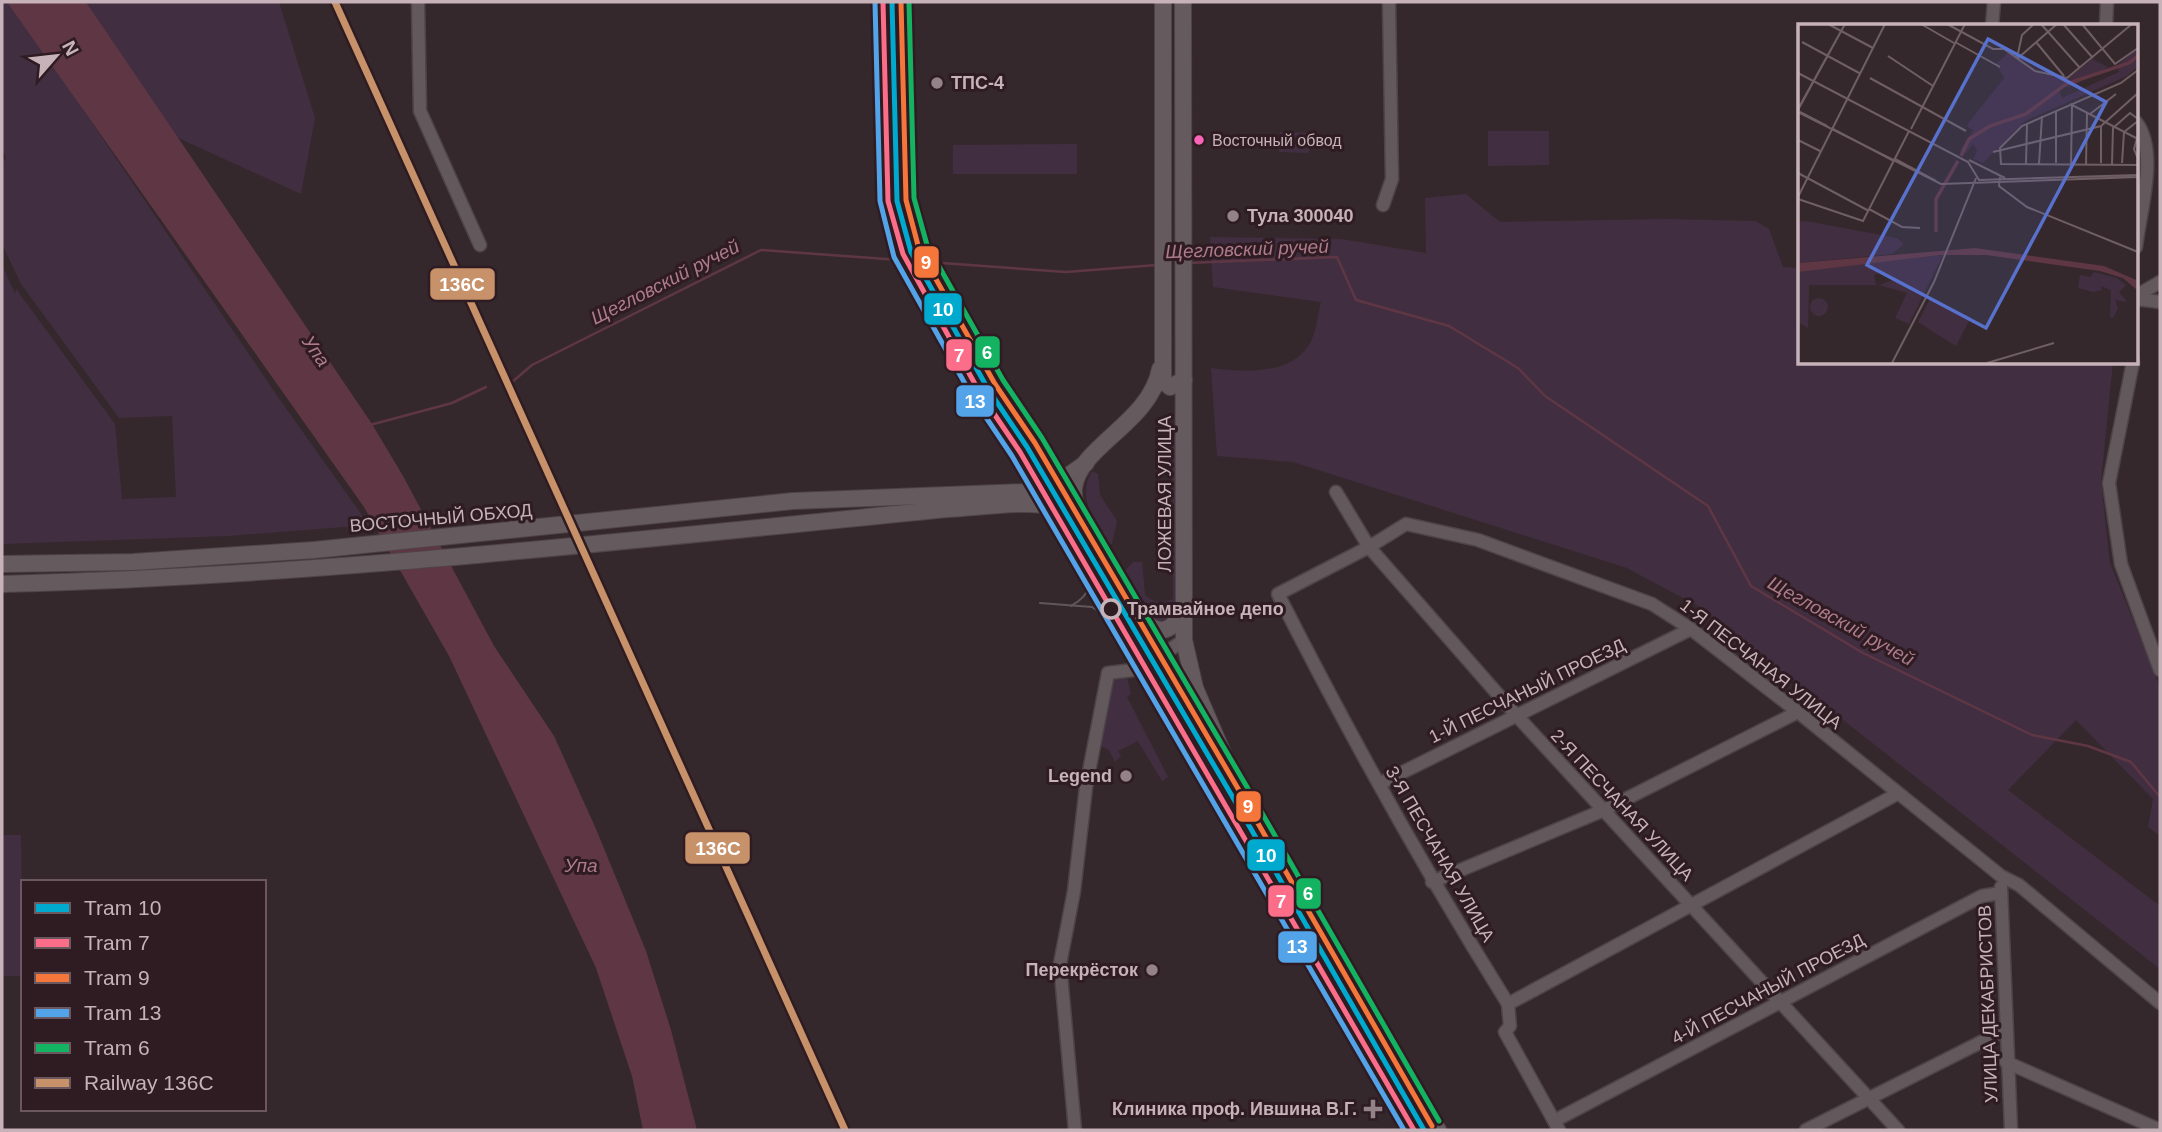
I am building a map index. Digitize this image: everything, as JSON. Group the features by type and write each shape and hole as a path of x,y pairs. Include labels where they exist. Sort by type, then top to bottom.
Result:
{"main road":[{"name":"ЛОЖЕВАЯ УЛИЦА","path":"1163,2 1163,381 1166,385 1178,386 1184,380"},
{"name":"ЛОЖЕВАЯ УЛИЦА","path":"1183,2 1184,640 1195,688 1231,772"},
{"path":"1163,223 1175,217 1185,225"},
{"name":"ЛОЖЕВАЯ УЛИЦА","path":"1163,347 1160,373 1150,397 1139,412 1086,463 1076,480 1074,492 1079,512 1133,611 1231,772"},
{"name":"ВОСТОЧНЫЙ ОБХОД","path":"2,564 133,562 314,550 793,501 1026,492 1062,480 1086,463"},
{"path":"2,584 136,580 318,569 947,509 1035,504 1062,506 1079,512"},
{"path":"1133,611 1148,626 1158,629 1173,624 1183,609"},
{"path":"1231,772 1438,1130"}],"street":[{"path":"418,2 420,111 480,245"},
{"path":"897,2 900,180"},
{"path":"1383,205 1392,180 1389,2"},
{"path":"1992,24 1994,2"},
{"path":"2106,24 2107,2"},
{"path":"2138,125 2146,136 2148,159 2138,232"},
{"path":"2138,297 2160,282"},
{"path":"2138,298 2160,302"},
{"path":"2133,364 2109,483 2121,564 2160,670"},
{"name":"2-Я ПЕСЧАНАЯ УЛИЦА","path":"1336,492 1369,547 1516,715 1898,1130"},
{"name":"1-Я ПЕСЧАНАЯ УЛИЦА","path":"1278,594 1369,547 1406,524 1478,540 1652,604 1691,629 2001,876 2019,885 2160,1003"},
{"name":"3-Я ПЕСЧАНАЯ УЛИЦА","path":"1278,594 1345,726 1432,882 1508,1004"},
{"name":"1-Й ПЕСЧАНЫЙ ПРОЕЗД","path":"1379,784 1691,629"},
{"path":"1074,1130 1060,964 1074,891 1087,787 1108,673 1133,672 1161,659 1184,640"},
{"path":"1432,882 1604,810 1798,712"},
{"path":"1556,1126 1506,1032 1510,1027 1508,1004 1897,794"},
{"name":"УЛИЦА ДЕКАБРИСТОВ","path":"2001,876 2006,1062 2011,1130"},
{"name":"4-Й ПЕСЧАНЫЙ ПРОЕЗД","path":"1556,1126 1778,1002 1982,896 2001,893"},
{"path":"1806,1130 2005,1030"},
{"path":"2006,1062 2160,1130"}],"shaded area":[{"path":"2,2 10,2 280,400 369,525 228,536 2,544 2,265 15,294 16,289 115,424 122,499 176,497 172,416 119,418 21,284 2,244 2,163 6,158 2,148"},
{"path":"86,2 279,2 315,118 301,194 176,137"},
{"path":"1488,131 1549,131 1549,165 1488,166"},
{"path":"1280,132 1310,133 1309,153 1279,152"},
{"path":"1077,144 1077,174 953,174 953,145"},
{"path":"1466,194 1500,222 1666,219 1755,221 1769,229 1783,267 1798,268 1798,364 2113,364 2101,481 2110,563 2160,687 2160,836 2148,827 2153,799 2076,720 2008,790 2160,906 2160,969 1698,606 1627,568 1293,462 1217,456 1211,368 1265,370 1290,362 1309,345 1321,302 1213,287 1210,237 1341,239 1426,253 1425,198"},
{"path":"1176,434 1179,610 1171,619 1161,622 1149,616 1125,571 1133,562 1142,562 1145,595 1158,602 1173,599 1172,440"},
{"path":"1092,471 1098,474 1100,495 1117,521 1112,544 1107,544 1089,508 1086,490"},
{"path":"1127,678 1131,694 1127,697 1168,777 1162,781 1138,741 1118,751 1121,756 1115,762 1109,750 1100,746 1113,680"},
{"path":"2,835 21,835 21,976 2,976"}],"water":[{"name":"Упа","path":"7,2 86,2 372,424 403,476 494,646 554,736 646,951 671,1030 697,1130 643,1130 632,1076 596,968 449,656 364,507"}],"waterway":[{"name":"Щегловский ручей","path":"512,382 532,365 761,250 1066,272 1157,265"},
{"name":"Щегловский ручей","path":"1188,263 1337,257 1356,300 1449,326 1518,368 1545,396 1708,506 1751,586 1863,653 2032,735 2088,746 2131,762 2160,797"},
{"name":"Щегловский ручей","path":"370,425 452,403 486,387"}],"tram line":[{"name":"13","path":"875,2 880,201 894,257 973,398 1012,456 1404,1130"},
{"name":"7","path":"883,2 888,201 903,254 980,393 1020,452 1414,1130"},
{"name":"10","path":"892,2 897,201 911,252 988,389 1027,447 1232,796 1424,1130"},
{"name":"9","path":"901,2 906,200 919,249 995,384 1035,443 1240,792 1432,1126"},
{"name":"6","path":"909,2 914,198 927,245 1003,380 1042,438 1247,787 1439,1121"},
{"path":"1071,606 1084,596 1091,584 1090,554"},
{"path":"1040,603 1092,607 1138,637"}],"rail line":[{"name":"136С","path":"335,2 845,1130"}],"place":[{"name":"ТПС-4","path":"937,83"},
{"name":"Восточный обвод","path":"1199,140"},
{"name":"Тула 300040","path":"1233,216"},
{"name":"Трамвайное депо","path":"1111,609"},
{"name":"Legend","path":"1126,776"},
{"name":"Перекрёсток","path":"1152,970"},
{"name":"Клиника проф. Ившина В.Г.","path":"1373,1109"}]}
